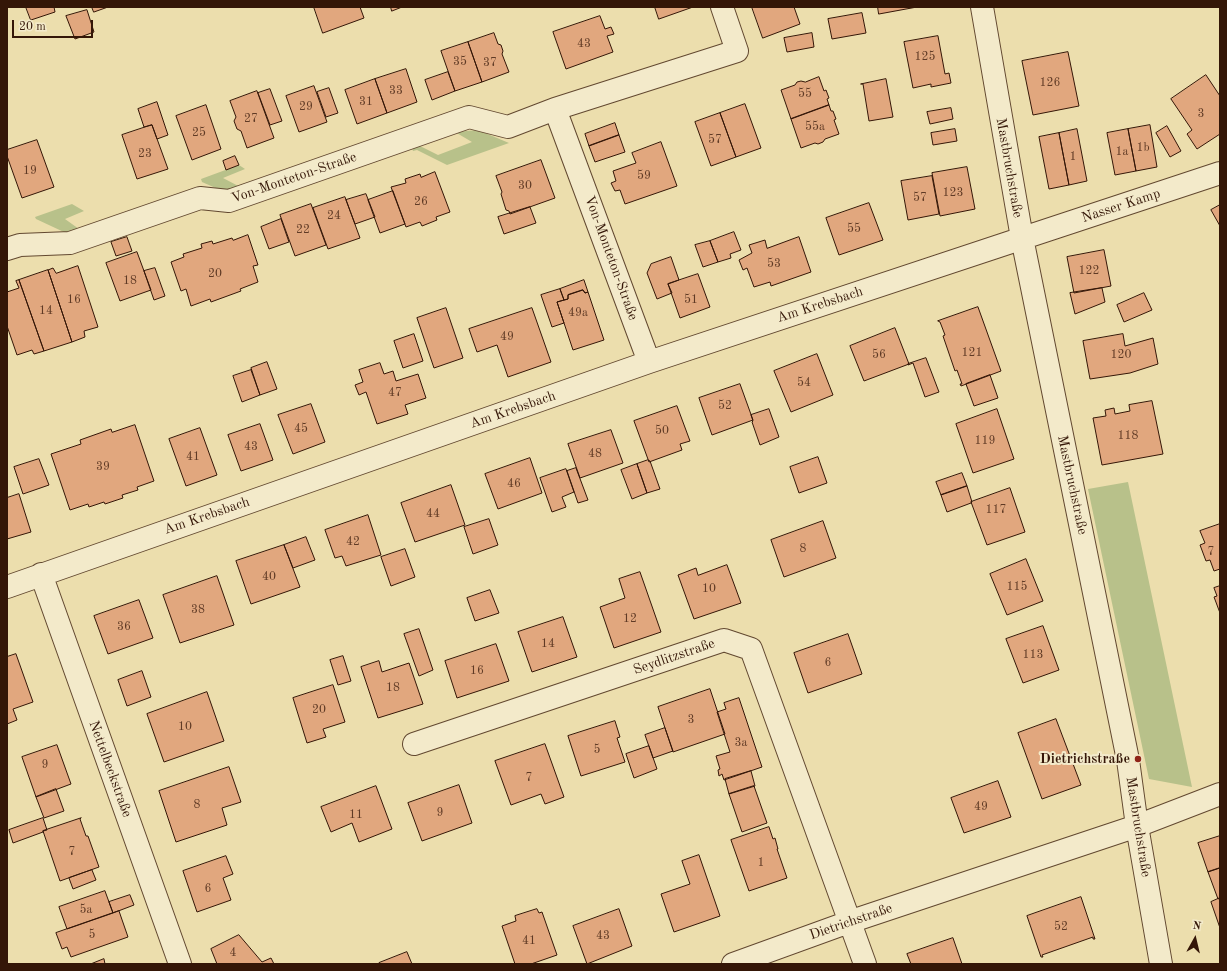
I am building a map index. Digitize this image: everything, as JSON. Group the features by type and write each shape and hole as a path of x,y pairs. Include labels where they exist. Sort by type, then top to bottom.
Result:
{"street":[{"name":"Von-Monteton-Straße","path":"7,249 20,245 70,243 200,198 229,201 469,117 508,127 556,109 737,51 722,7"},
{"name":"Mastbruchstraße","path":"982,7 1022,238 1128,760 1137,826 1161,964"},
{"name":"Von-Monteton-Straße","path":"556,109 649,362"},
{"name":"Nasser Kamp","path":"1022,238 1220,173"},
{"name":"Am Krebsbach","path":"7,587 649,362 1022,238"},
{"name":"Nettelbeckstraße","path":"41,574 180,964"},
{"name":"Seydlitzstraße","path":"414,744 724,640 751,649 849,922"},
{"name":"Dietrichstraße","path":"733,964 849,922 1137,826 1220,794"},
{"path":"849,922 865,964"}],"green space":[{"path":"478,130 509,143 447,165 417,150 413,151 412,148 418,145 438,155 472,142 455,132"},
{"path":"239,165 245,169 223,178 244,189 227,193 202,182 201,179"},
{"path":"72,204 84,211 65,219 79,229 66,233 36,219 35,217"},
{"path":"1128,482 1192,787 1149,779 1088,489"}],"building":[{"path":"26,7 54,7 55,12 31,20"},
{"path":"92,7 108,7 94,12"},
{"path":"314,7 360,7 364,18 323,33"},
{"path":"391,7 402,7 392,11"},
{"path":"655,7 693,7 659,19"},
{"path":"752,7 794,7 800,24 763,38"},
{"path":"878,7 917,7 879,14"},
{"path":"87,10 94,32 75,39 66,16"},
{"path":"862,13 866,33 832,39 828,19"},
{"path":"600,16 605,29 611,27 614,34 607,36 613,52 566,69 553,32"},
{"path":"494,33 498,44 501,45 503,51 502,54 509,72 482,82 468,42"},
{"path":"812,33 814,47 787,52 784,38"},
{"path":"938,36 945,74 949,73 951,83 931,87 931,84 913,88 904,42"},
{"path":"468,42 482,82 455,91 441,51"},
{"path":"1068,52 1079,106 1033,115 1022,61"},
{"path":"406,69 417,102 387,113 375,79"},
{"path":"448,72 455,91 432,100 425,80"},
{"path":"1206,75 1220,96 1220,134 1197,149 1187,134 1192,130 1171,99"},
{"path":"819,77 824,91 826,90 829,98 827,99 829,105 791,119 781,90 795,85 797,82 805,82"},
{"path":"375,79 387,113 357,124 345,90"},
{"path":"886,79 893,117 869,121 863,84 861,84"},
{"path":"314,86 327,122 299,132 286,96"},
{"path":"329,88 338,113 326,117 317,92"},
{"path":"270,89 282,121 270,125 258,93"},
{"path":"257,91 274,138 247,148 241,131 237,129 234,121 236,117 230,101"},
{"path":"157,102 168,135 157,139 152,125 144,127 138,109"},
{"path":"745,104 761,148 736,157 720,113"},
{"path":"206,105 221,149 192,160 176,116"},
{"path":"829,105 836,119 834,120 839,134 825,139 823,142 818,144 815,143 801,148 791,119"},
{"path":"951,108 953,119 930,124 927,112"},
{"path":"720,113 736,157 711,166 695,122"},
{"path":"615,123 619,135 589,146 585,134"},
{"path":"152,125 168,169 137,179 122,135"},
{"path":"1150,125 1157,167 1136,171 1128,129"},
{"path":"1167,126 1181,151 1170,157 1156,133"},
{"path":"955,129 957,141 933,145 931,133"},
{"path":"1077,129 1087,181 1069,185 1059,133"},
{"path":"1128,129 1136,171 1115,175 1107,133"},
{"path":"1059,133 1069,185 1049,189 1039,137"},
{"path":"619,135 625,152 595,162 589,146"},
{"path":"37,140 54,187 22,198 7,156 7,150"},
{"path":"661,142 677,186 625,204 620,190 615,191 611,183 616,181 613,171 636,163 632,153"},
{"path":"235,156 239,165 226,170 223,161"},
{"path":"541,160 555,198 510,214 509,211 506,210 501,194 502,192 496,176"},
{"path":"967,167 975,209 940,216 932,173"},
{"path":"435,172 450,212 436,217 437,220 422,226 420,222 406,227 391,187 406,183 405,179 420,174 421,177"},
{"path":"932,176 939,214 908,220 901,181"},
{"path":"393,191 405,224 380,233 368,200"},
{"path":"366,194 375,217 355,224 346,200"},
{"path":"345,197 360,238 328,249 313,208"},
{"path":"869,203 883,240 839,255 826,218"},
{"path":"311,204 326,245 295,256 280,215"},
{"path":"1220,205 1220,226 1211,210"},
{"path":"530,207 536,223 504,234 498,217"},
{"path":"281,219 289,242 269,249 261,227"},
{"path":"734,232 741,250 730,254 731,258 718,262 710,241"},
{"path":"248,235 258,265 253,266 258,282 240,289 241,291 211,302 210,299 191,306 186,289 181,291 171,262 184,257 183,254 202,248 201,244 212,241 213,244"},
{"path":"127,237 132,251 116,256 111,242"},
{"path":"799,237 811,272 771,286 770,282 754,287 747,268 743,270 739,260 752,253 749,245 765,240 767,248"},
{"path":"710,241 718,262 703,267 695,245"},
{"path":"1104,250 1111,286 1074,293 1067,257"},
{"path":"137,252 151,290 120,301 106,263"},
{"path":"671,257 679,280 668,284 672,293 657,299 647,273 651,264"},
{"path":"78,266 98,327 84,331 85,337 72,342 48,270 53,268 56,273"},
{"path":"155,268 165,296 154,300 144,271"},
{"path":"48,270 72,342 44,351 19,280"},
{"path":"698,274 710,307 680,318 668,284"},
{"path":"19,280 44,351 34,354 32,350 17,355 7,326 7,292 19,288 16,281"},
{"path":"584,280 588,292 585,293 583,290 568,295 568,299 564,300 560,289"},
{"path":"1102,288 1105,302 1075,314 1070,293"},
{"path":"560,289 564,300 557,302 564,323 552,327 541,295"},
{"path":"583,290 585,293 588,292 604,340 573,350 557,302 568,299 568,295"},
{"path":"1144,293 1152,310 1124,322 1117,305"},
{"path":"978,307 1001,371 961,386 960,384 962,384 957,370 955,371 943,336 945,335 940,322 938,321"},
{"path":"446,308 463,358 434,368 417,318"},
{"path":"532,308 551,362 508,377 497,345 477,352 469,329"},
{"path":"895,328 909,364 864,381 850,346"},
{"path":"414,334 423,361 403,368 394,341"},
{"path":"1123,334 1125,346 1153,338 1158,364 1130,373 1090,379 1083,341"},
{"path":"817,354 833,395 791,412 774,371"},
{"path":"926,358 939,392 925,397 913,363 908,364"},
{"path":"267,362 277,389 260,395 251,368"},
{"path":"380,363 384,374 393,371 396,381 418,374 426,398 405,405 408,414 377,424 366,392 359,395 355,385 363,382 359,370"},
{"path":"251,370 260,395 242,402 233,376"},
{"path":"990,375 998,398 974,406 966,384"},
{"path":"740,384 753,420 712,435 699,398"},
{"path":"1152,401 1163,454 1102,465 1093,418 1106,416 1105,410 1114,408 1115,414 1130,411 1129,405"},
{"path":"311,404 325,442 293,454 278,415"},
{"path":"677,406 690,441 680,444 682,450 649,462 634,421"},
{"path":"769,409 779,437 760,445 751,415"},
{"path":"997,409 1014,459 973,473 956,424"},
{"path":"260,424 273,460 241,471 228,435"},
{"path":"135,425 154,481 137,487 138,490 122,495 123,498 89,507 88,504 70,510 51,454 81,444 80,440 111,429 112,432"},
{"path":"200,428 217,475 186,486 169,439"},
{"path":"611,430 623,463 580,478 568,444"},
{"path":"818,457 827,483 799,493 790,467"},
{"path":"530,458 542,493 498,509 485,474"},
{"path":"39,459 49,485 23,494 14,467"},
{"path":"648,460 650,461 660,489 647,493 637,464"},
{"path":"637,464 647,493 632,499 621,470"},
{"path":"576,468 588,500 578,503 567,471"},
{"path":"566,469 574,492 562,497 566,507 552,512 540,478"},
{"path":"962,473 967,486 941,495 936,482"},
{"path":"451,485 465,525 415,542 401,503"},
{"path":"967,486 972,502 947,512 941,495"},
{"path":"1010,488 1025,532 987,545 971,502"},
{"path":"19,494 31,532 7,539 7,498"},
{"path":"368,515 381,555 346,566 342,556 335,558 325,530"},
{"path":"489,519 498,545 473,554 464,527"},
{"path":"823,521 836,558 784,577 771,540"},
{"path":"1220,524 1220,569 1214,571 1210,560 1206,561 1200,545 1205,543 1200,531"},
{"path":"306,537 315,560 293,568 284,545"},
{"path":"284,545 300,587 251,604 236,561"},
{"path":"405,549 415,577 391,586 381,557"},
{"path":"1026,559 1043,601 1007,615 990,574"},
{"path":"727,565 741,603 694,619 678,575 696,568 698,575"},
{"path":"640,572 661,632 614,648 600,607 625,598 619,579"},
{"path":"217,576 234,625 180,643 163,595"},
{"path":"1220,586 1220,613 1214,597 1217,596 1214,588"},
{"path":"490,590 499,613 475,621 467,598"},
{"path":"139,600 153,638 108,654 94,616"},
{"path":"563,617 577,657 532,672 518,632"},
{"path":"1043,626 1059,670 1023,683 1006,639"},
{"path":"419,629 433,670 419,676 404,634"},
{"path":"848,634 862,674 808,693 794,653"},
{"path":"496,644 509,681 457,698 445,661"},
{"path":"16,654 33,702 13,709 17,720 7,724 7,657"},
{"path":"343,656 351,681 338,685 330,660"},
{"path":"379,661 382,672 409,663 423,704 378,718 361,667"},
{"path":"142,671 151,697 127,706 118,680"},
{"path":"333,685 345,722 323,729 326,737 307,743 293,698"},
{"path":"710,689 725,734 673,752 658,707"},
{"path":"207,692 224,741 164,762 147,714"},
{"path":"739,698 762,767 724,780 722,774 719,776 718,770 720,769 716,756 730,752 717,712 726,709 724,703"},
{"path":"1056,719 1081,785 1042,799 1018,733"},
{"path":"615,721 620,737 617,738 625,762 581,776 568,736"},
{"path":"665,728 673,751 653,758 645,735"},
{"path":"545,744 564,797 545,804 541,794 511,805 495,761"},
{"path":"57,745 71,784 36,797 22,757"},
{"path":"649,746 657,769 634,778 626,754"},
{"path":"229,767 241,802 222,808 227,825 176,842 159,791"},
{"path":"751,771 755,786 729,794 725,779"},
{"path":"998,781 1011,817 964,833 951,798"},
{"path":"459,785 472,823 422,841 408,803"},
{"path":"376,786 392,829 359,842 352,823 331,832 321,807"},
{"path":"754,786 767,823 742,832 729,794"},
{"path":"56,789 64,811 44,818 36,797"},
{"path":"43,818 47,830 13,843 9,830"},
{"path":"81,818 80,819 86,836 88,836 99,867 60,881 43,831"},
{"path":"769,827 773,839 775,838 777,849 787,878 749,891 731,840"},
{"path":"1220,836 1220,868 1208,872 1198,843"},
{"path":"699,855 720,916 674,932 661,894 690,884 682,861"},
{"path":"226,856 233,874 223,878 231,900 197,912 183,871"},
{"path":"1220,868 1220,898 1218,899 1208,872"},
{"path":"92,870 96,880 73,889 69,878"},
{"path":"105,891 113,913 67,929 59,907"},
{"path":"130,895 134,905 113,913 109,902"},
{"path":"1081,897 1095,939 1093,939 1093,937 1042,955 1043,957 1041,957 1027,916"},
{"path":"1220,898 1220,928 1211,902"},
{"path":"537,909 539,913 542,912 557,955 531,964 515,964 502,926 516,921 515,916"},
{"path":"619,909 632,946 587,964 573,926"},
{"path":"119,911 128,937 71,957 67,947 62,949 56,933"},
{"path":"239,935 262,962 271,958 274,964 217,964 211,949"},
{"path":"953,938 962,964 911,964 907,954"},
{"path":"407,952 412,964 379,964 379,963"},
{"path":"104,959 105,964 91,964"}],"place":[{"name":"Dietrichstraße","path":"1138,759"}]}
